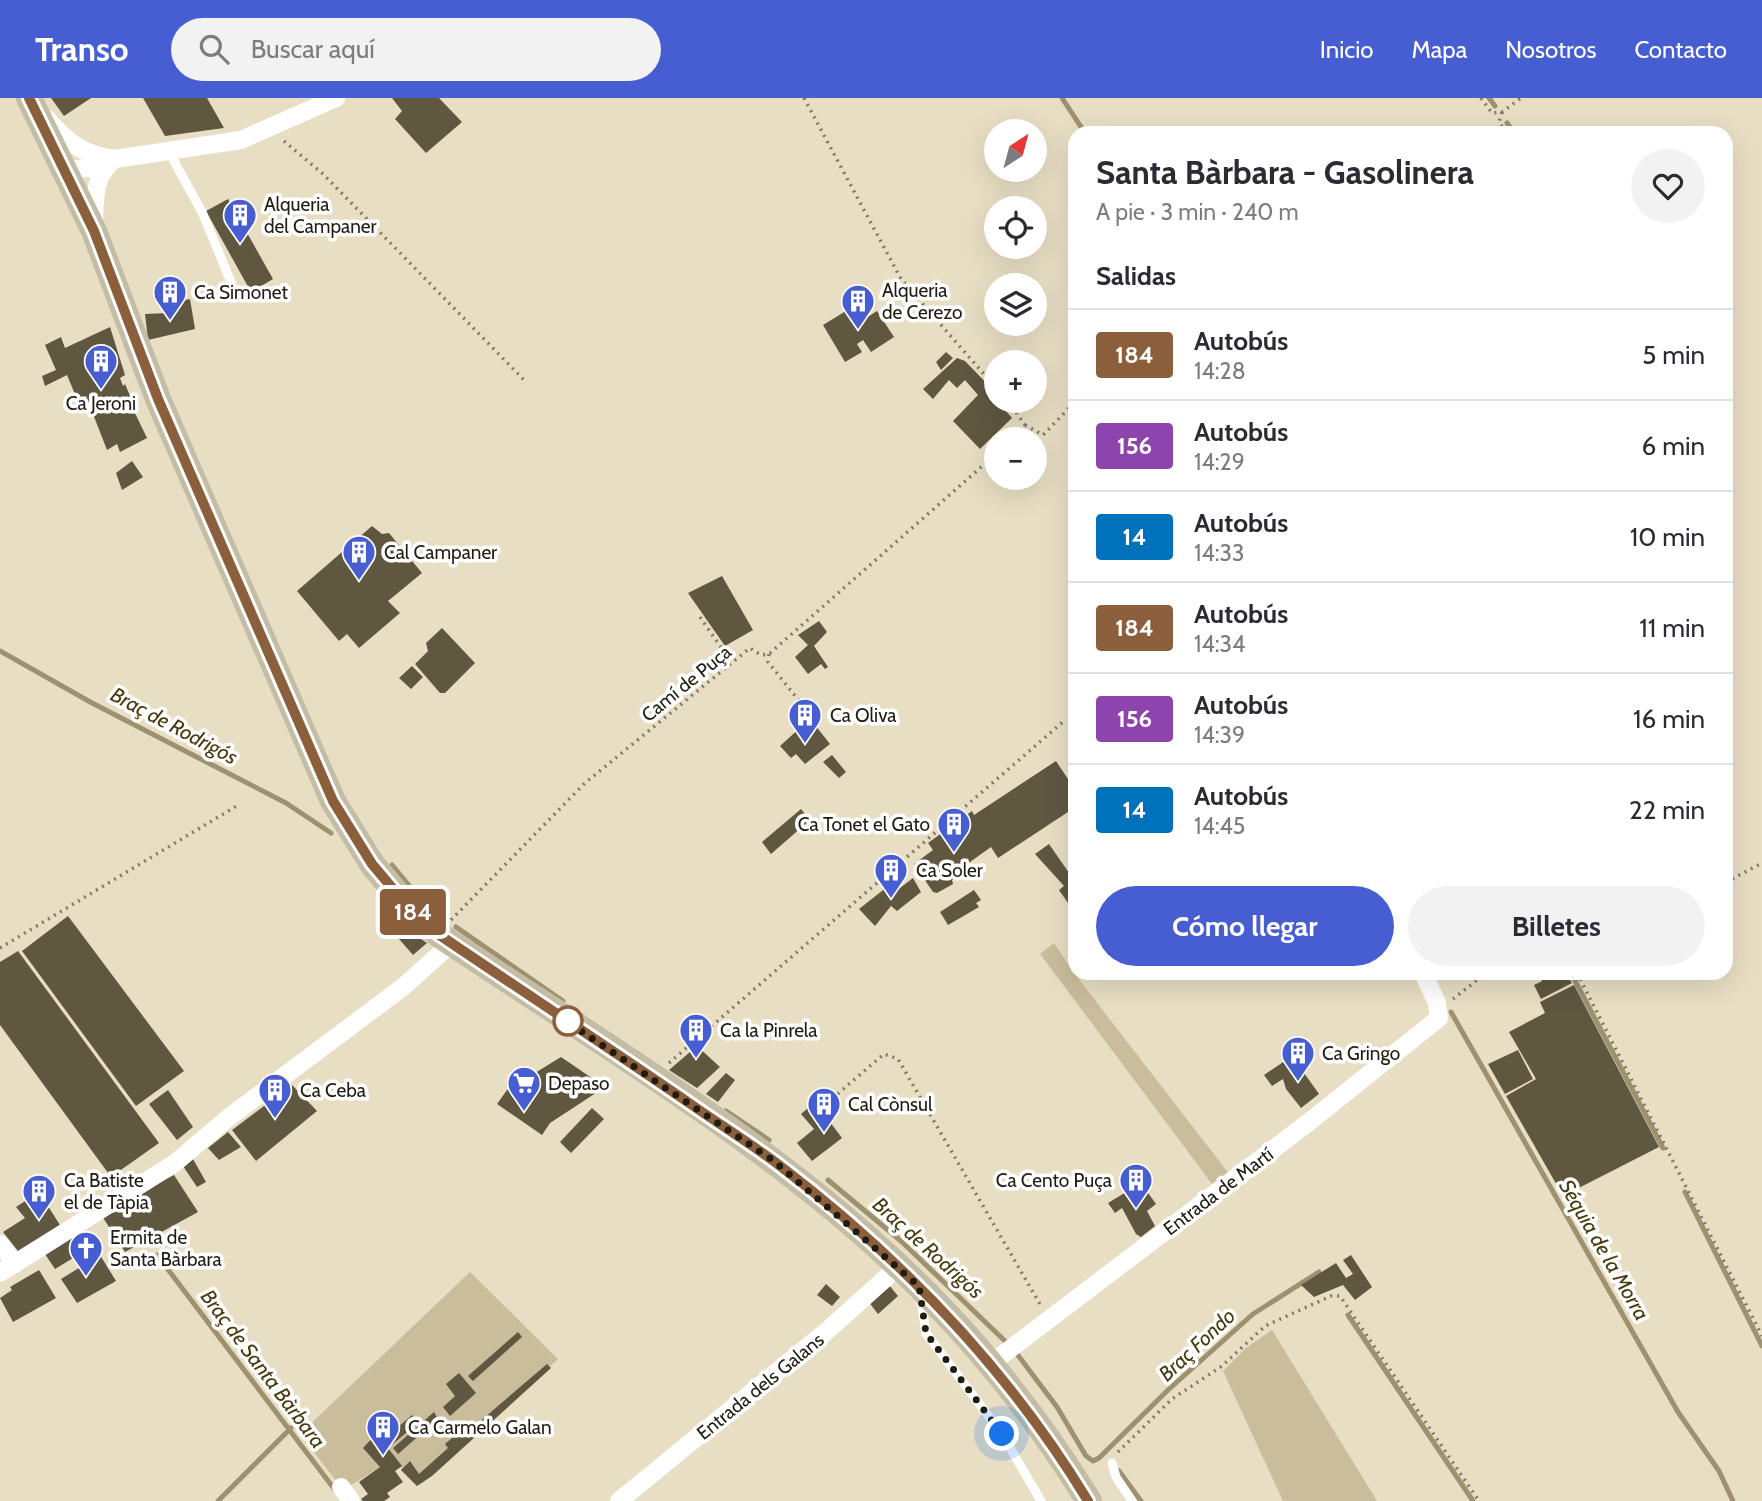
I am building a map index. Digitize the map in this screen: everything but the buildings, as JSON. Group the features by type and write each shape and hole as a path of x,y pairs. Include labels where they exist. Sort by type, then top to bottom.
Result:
{"main road":[{"path":"29,98 94,231 158,399 333,801 372,864 410,909 445,939 774,1161 898,1267 919,1286 989,1364 1039,1427 1088,1501"}],"street":[{"path":"29,98 66,141 105,161"},
{"path":"62,170 71,160 105,161 241,140 336,98"},
{"path":"94,231 95,188 105,161"},
{"path":"0,1244 7,1268 175,1163 229,1118 403,986 445,939"},
{"path":"1426,980 1438,1012"},
{"name":"Entrada de Martí","path":"989,1364 1309,1122 1438,1018 1438,1012"},
{"name":"Entrada dels Galans","path":"619,1501 828,1330 898,1267"}],"lane":[{"path":"169,152 202,212 231,282"},
{"path":"919,1286 926,1333 1002,1434 1041,1501"},
{"path":"1112,1462 1116,1477 1132,1501"}],"path":[{"path":"804,98 901,279 984,374"},
{"path":"1481,98 1492,113 1502,112 1521,98"},
{"path":"1502,112 1499,122 1502,126"},
{"path":"269,128 323,174 526,382"},
{"path":"1016,413 1025,425 1043,435 1068,409"},
{"path":"804,707 768,662 769,654 984,465"},
{"path":"700,617 732,663"},
{"name":"Camí de Puça","path":"445,939 585,783 750,648 761,654 769,654"},
{"path":"652,1078 1064,721"},
{"path":"0,947 240,804"},
{"path":"1733,878 1762,863"},
{"path":"1438,1012 1477,980"},
{"path":"1581,980 1762,1336"},
{"path":"827,1103 884,1054 898,1059 1049,1320"},
{"path":"1112,1462 1129,1440 1172,1399 1222,1366 1265,1326 1331,1296 1340,1296 1479,1501"}],"shaded area":[{"path":"1054,943 1068,964 1068,980 1079,980 1230,1175 1212,1184 1040,954"},
{"path":"470,1272 558,1359 417,1486 401,1470 402,1466 380,1467 348,1487 337,1482 300,1434"},
{"path":"1272,1330 1377,1501 1283,1501 1223,1371 1246,1348"}],"waterway":[{"path":"1062,98 1080,126"},
{"path":"1489,98 1495,106"},
{"name":"Braç de Rodrigós","path":"0,651 92,703 286,803 331,833"},
{"name":"Braç de Rodrigós","path":"392,865 412,889 443,917"},
{"name":"Braç de Rodrigós","path":"456,927 563,1001"},
{"path":"1575,980 1663,1148"},
{"name":"Séquia de la Morra","path":"1451,1012 1678,1412 1719,1471 1733,1501"},
{"name":"Braç de Rodrigós","path":"726,1111 769,1140"},
{"name":"Braç de Rodrigós","path":"828,1180 901,1241 1005,1341"},
{"name":"Séquia de la Morra","path":"1685,1192 1762,1346"},
{"name":"Braç de Santa Bàrbara","path":"157,1255 335,1490"},
{"name":"Braç Fondo","path":"1017,1354 1057,1407 1086,1456 1093,1461 1253,1314 1319,1272"},
{"name":"Braç Fondo","path":"1348,1315 1473,1501"},
{"path":"218,1501 291,1428"},
{"name":"Braç de Rodrigós","path":"1119,1471 1141,1501"}],"bus line":[{"name":"184","path":"29,98 94,231 158,399 333,801 372,864 410,909 438,934 774,1161 927,1293 1039,1427 1088,1501"}],"place":[{"name":"Alqueria del Campaner","path":"240,245"},
{"name":"Ca Simonet","path":"170,322"},
{"name":"Alqueria de Cerezo","path":"858,331"},
{"name":"Ca Jeroni","path":"101,391"},
{"name":"Cal Campaner","path":"359,582"},
{"name":"Ca Oliva","path":"805,745"},
{"name":"Ca Tonet el Gato","path":"954,854"},
{"name":"Ca Soler","path":"891,900"},
{"name":"Ca la Pinrela","path":"696,1060"},
{"name":"Ca Gringo","path":"1298,1083"},
{"name":"Depaso","path":"524,1113"},
{"name":"Ca Ceba","path":"275,1120"},
{"name":"Cal Cònsul","path":"824,1134"},
{"name":"Ca Cento Puça","path":"1136,1210"},
{"name":"Ca Batiste el de Tàpia","path":"39,1221"},
{"name":"Ermita de Santa Bàrbara","path":"86,1278"},
{"name":"Ca Carmelo Galan","path":"383,1457"}],"route":[{"path":"568,1021 559,1016 774,1161 919,1286 922,1323 926,1333 1002,1434"}]}
